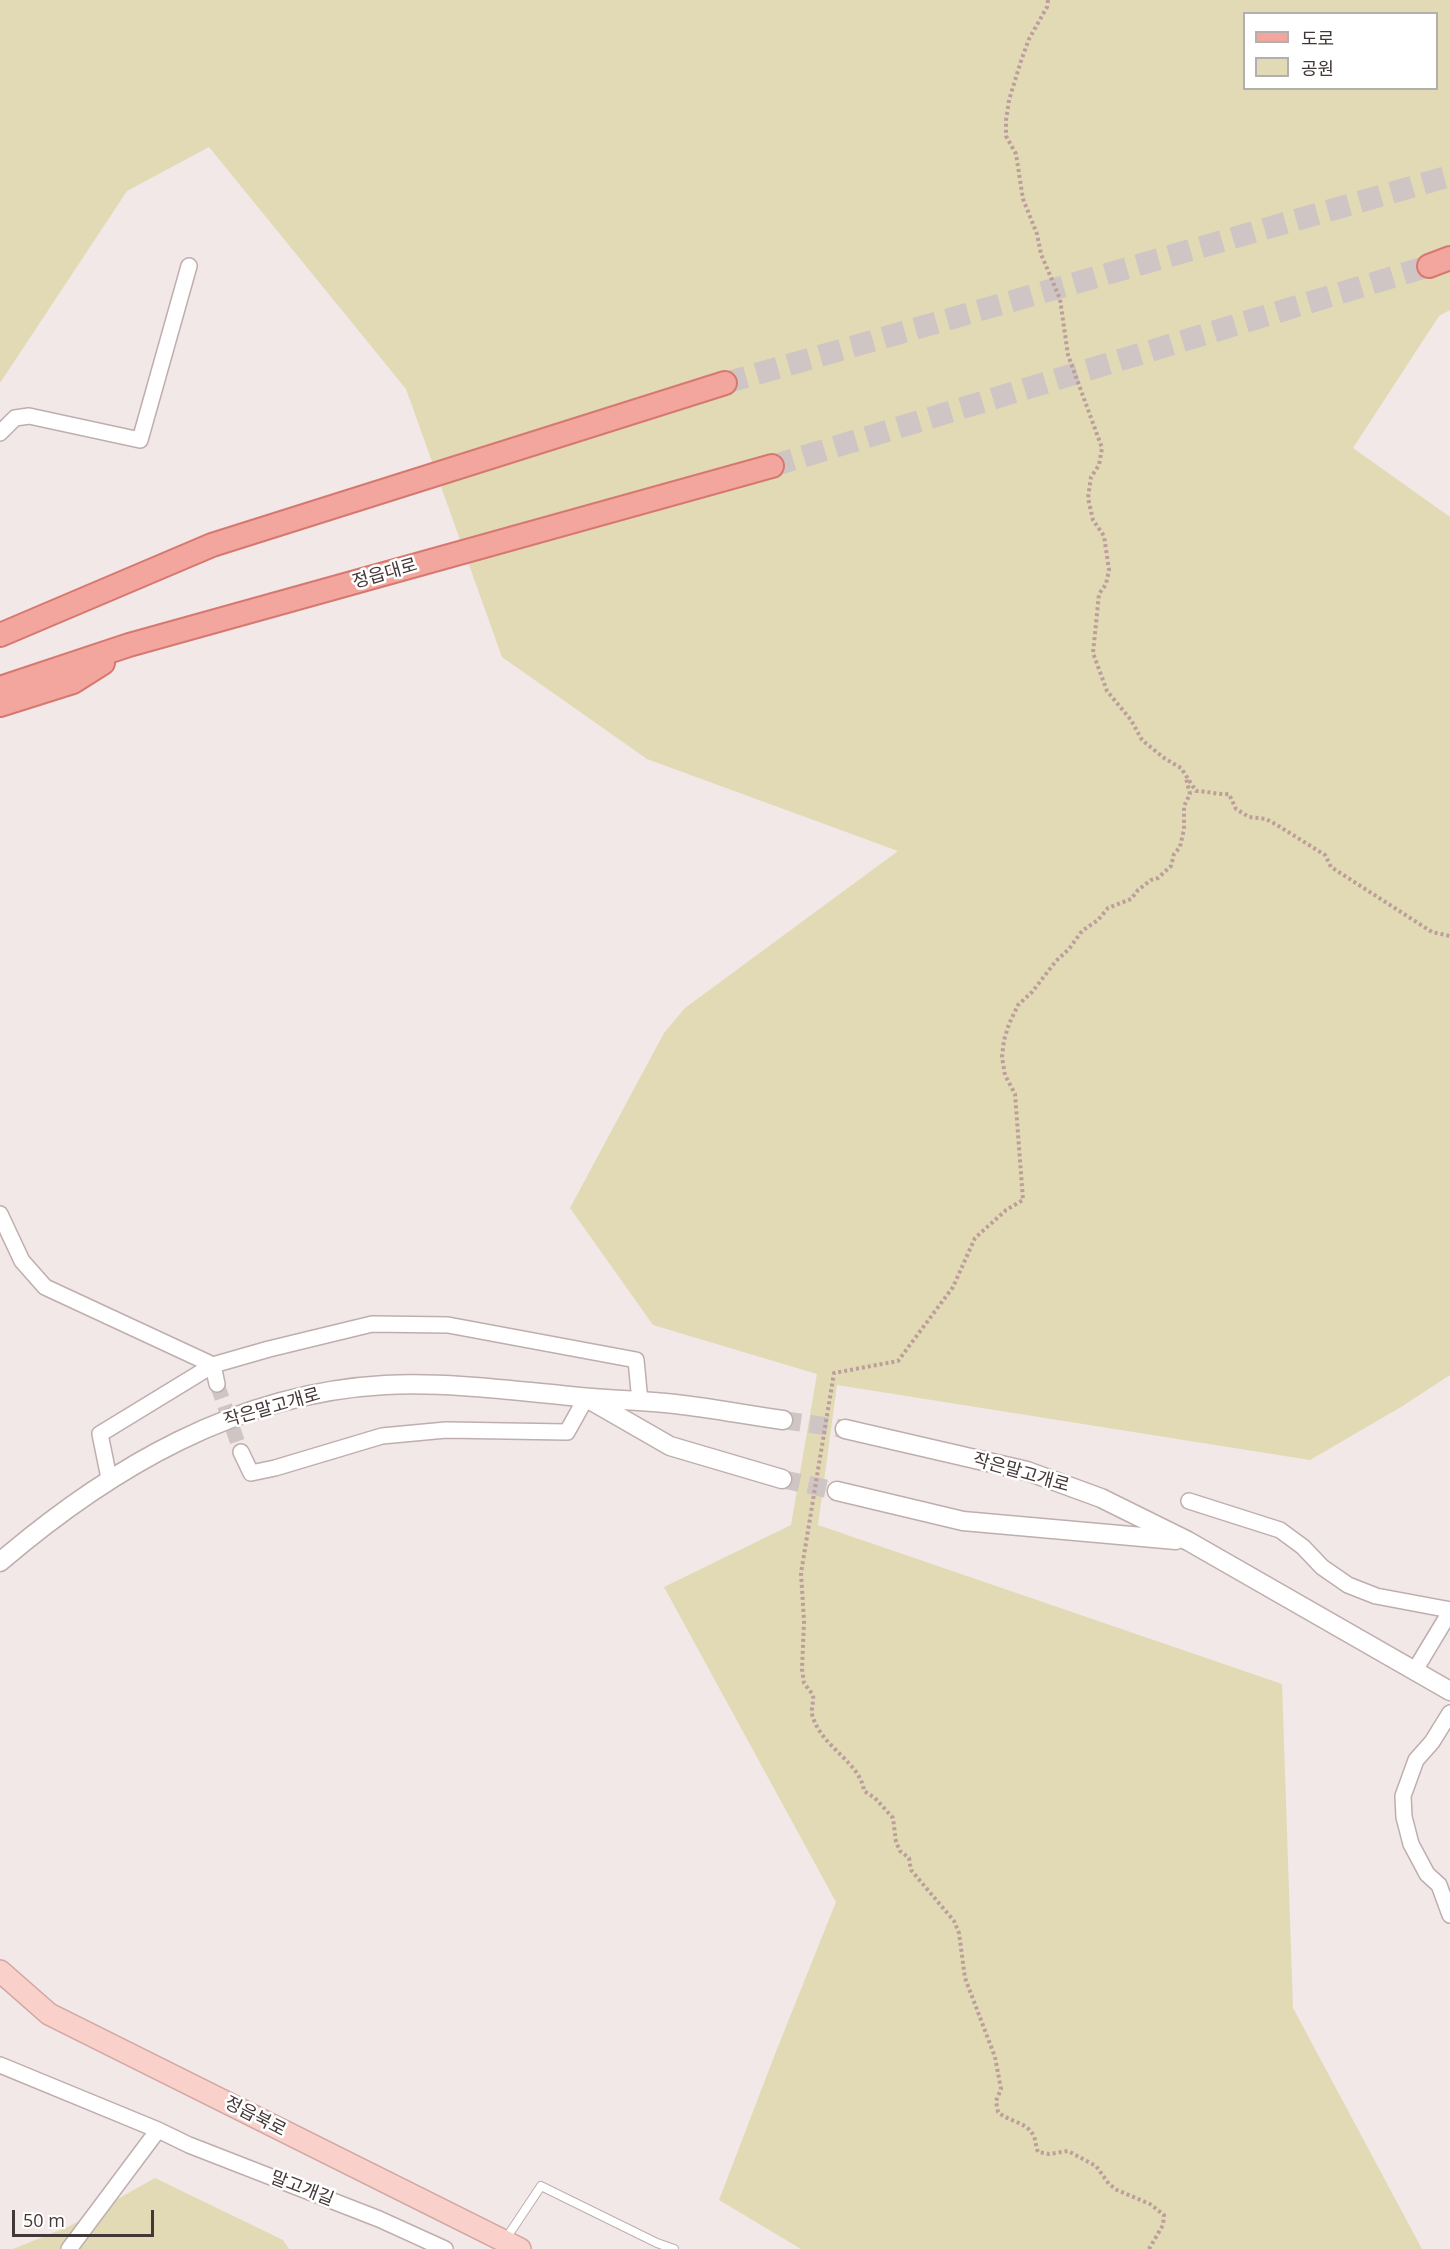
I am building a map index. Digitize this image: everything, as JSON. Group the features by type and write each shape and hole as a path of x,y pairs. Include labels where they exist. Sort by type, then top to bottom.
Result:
{"main road":[{"path":"0,634 212,545 725,383"},
{"name":"정읍대로","path":"0,688 129,645 772,465"},
{"path":"0,705 73,682 129,645"},
{"name":"정읍북로","path":"0,1971 49,2014 512,2245"}],"street":[{"path":"0,433 15,418 28,416 140,440 189,266"},
{"path":"0,1214 22,1261 45,1287 213,1365"},
{"path":"109,1478 100,1434 213,1365 372,1324 448,1325 636,1360 640,1402"},
{"path":"213,1365 217,1384"},
{"name":"작은말고개로","path":"0,1562 40,1528 109,1478 188,1435 229,1418 286,1401 333,1391 384,1385 449,1384 586,1398 675,1404 783,1420"},
{"path":"241,1452 251,1473 382,1436 446,1430 567,1432 586,1398"},
{"name":"작은말고개로","path":"586,1398 670,1446 782,1479"},
{"name":"작은말고개로","path":"844,1430 1027,1471 1101,1498 1188,1541 1450,1691"},
{"name":"작은말고개로","path":"837,1491 963,1521 1188,1541"},
{"path":"1189,1501 1280,1530 1303,1546 1322,1567 1348,1585 1376,1596 1450,1611 1415,1670"},
{"path":"1450,1713 1432,1742 1416,1760 1403,1796 1404,1817 1411,1844 1427,1874 1439,1885 1450,1915"},
{"name":"말고개길","path":"0,2065 189,2145 379,2219 445,2249"},
{"path":"69,2249 158,2130"}],"lane":[{"path":"512,2245 541,2187 556,2192 657,2243 674,2249"}],"path":[{"path":"1048,0 1047,7 1029,39 1021,61 1009,100 1006,136 1016,154 1023,199 1037,234 1041,254 1060,299 1068,355 1102,448 1099,465 1091,477 1088,498 1093,520 1104,536 1109,570 1106,584 1099,594 1093,653 1107,691 1131,720 1143,740 1164,758 1175,763 1196,791 1207,791 1218,795 1229,794 1236,809 1249,817 1266,819 1277,825 1326,855 1330,867 1432,932 1450,936"},
{"path":"1149,2249 1163,2225 1164,2215 1150,2204 1117,2190 1109,2184 1096,2166 1068,2151 1049,2154 1038,2152 1034,2145 1032,2132 998,2112 996,2101 1001,2089 995,2056 965,1978 962,1946 954,1922 911,1870 909,1858 900,1851 896,1842 893,1818 875,1798 864,1791 863,1781 821,1735 811,1712 813,1695 804,1683 802,1669 804,1621 801,1573 834,1373 898,1361 953,1287 975,1238 1006,1210 1023,1200 1015,1094 1005,1075 1002,1057 1009,1024 1018,1005 1032,992 1082,931 1098,920 1108,908 1131,899 1138,890 1151,880 1158,878 1171,866 1174,854 1180,847 1184,829 1184,806 1190,794 1186,778"}],"green space":[{"path":"0,0 1450,0 1450,310 1439,316 1353,448 1450,517 1450,1375 1401,1407 1310,1460 837,1385 818,1525 1282,1684 1293,2008 1422,2249 801,2249 719,2200 836,1902 664,1587 791,1525 817,1374 653,1325 570,1208 664,1033 685,1008 898,851 647,759 502,657 406,389 209,147 127,191 0,383"},
{"path":"155,2178 283,2240 289,2249 13,2249 70,2226"}],"tunnel":[{"path":"725,383 1450,176"},
{"path":"772,466 1429,266"},
{"path":"217,1384 241,1452"},
{"path":"783,1420 845,1429"},
{"path":"782,1479 837,1491"}]}
